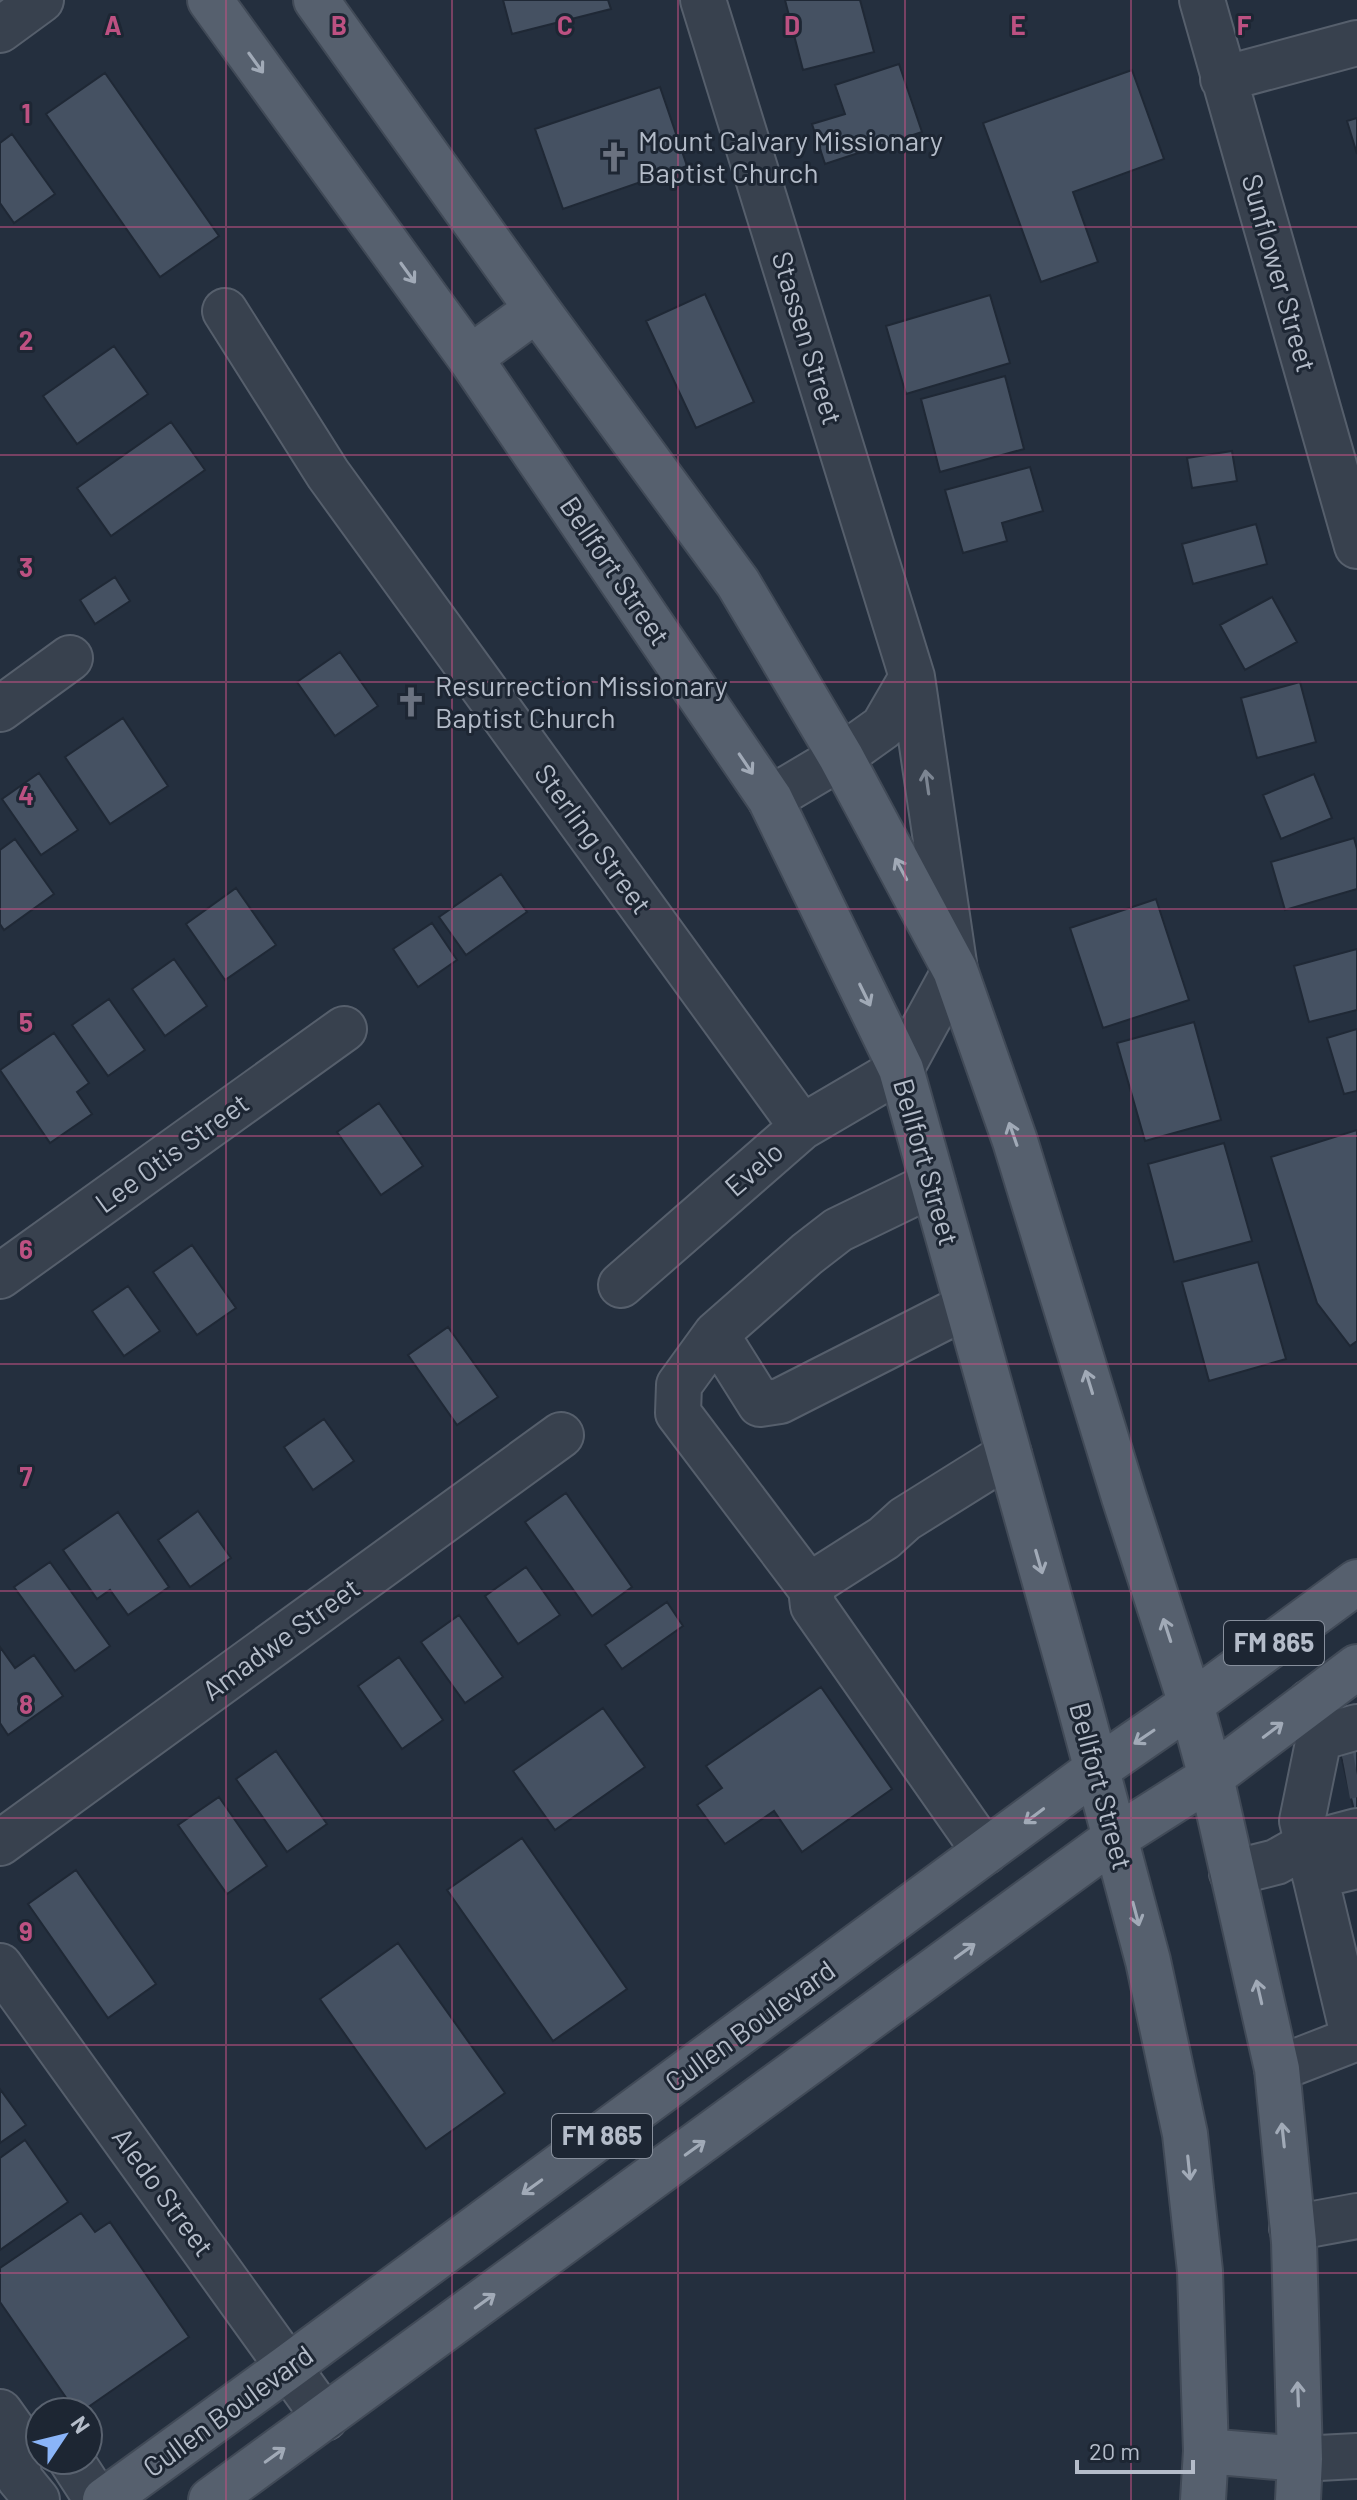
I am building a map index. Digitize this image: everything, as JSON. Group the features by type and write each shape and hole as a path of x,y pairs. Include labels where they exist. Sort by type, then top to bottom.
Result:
{"main road":[{"name":"Bellfort Street","path":"210,0 470,358 770,799 901,1069 1097,1769 1148,1961 1185,2134 1200,2271 1206,2451 1203,2500"},
{"path":"316,0 738,583 841,757 955,970 1015,1141 1191,1704 1211,1777 1277,2069 1292,2228 1299,2480 1206,2451"},
{"path":"470,358 537,309"},
{"name":"Cullen Boulevard","path":"105,2500 1097,1769 1357,1582"},
{"name":"FM 865","path":"211,2500 1115,1838 1211,1777 1329,1722 1357,1667"}],"street":[{"path":"0,30 41,0"},
{"name":"Stassen Street","path":"703,0 912,677 955,970"},
{"name":"Sunflower Street","path":"1202,0 1357,546"},
{"path":"1223,79 1357,43"},
{"name":"Sterling Street","path":"225,311 328,474 802,1127"},
{"path":"0,709 70,658"},
{"path":"770,799 841,757 883,727 912,677"},
{"path":"901,1069 955,970"},
{"name":"Lee Otis Street","path":"0,1276 344,1029"},
{"name":"Evelo","path":"621,1285 802,1127 901,1069"},
{"path":"933,1184 838,1230 716,1334 679,1385 678,1413 811,1589 813,1606 985,1852"},
{"path":"716,1334 760,1404 780,1401 967,1306"},
{"name":"Amadwe Street","path":"0,1843 561,1435"},
{"path":"811,1589 818,1580 884,1538 905,1519 1009,1454"},
{"path":"1277,2069 1356,2038 1302,1821 1329,1781 1329,1722"},
{"path":"1312,1860 1357,1831"},
{"path":"1232,1873 1276,1862 1312,1860 1357,1866"},
{"name":"Aledo Street","path":"0,1966 325,2418"},
{"path":"1292,2228 1357,2216"},
{"path":"18,2427 19,2478 37,2500"},
{"path":"1299,2480 1357,2456"},
{"path":"81,2476 97,2500"}],"building":[{"path":"503,0 608,0 611,9 512,34"},
{"path":"785,0 860,0 874,52 803,70"},
{"path":"899,64 922,132 825,164 812,124 845,114 835,85"},
{"path":"1132,70 1164,159 1073,192 1098,262 1041,282 983,123"},
{"path":"105,73 219,236 160,277 46,114"},
{"path":"660,87 687,166 563,209 535,129"},
{"path":"1357,118 1357,154 1347,121"},
{"path":"12,134 55,194 14,223 0,203 0,143"},
{"path":"705,294 754,402 696,428 646,321"},
{"path":"990,295 1010,363 906,394 886,326"},
{"path":"114,346 148,394 77,444 43,396"},
{"path":"1005,376 1024,449 940,472 921,399"},
{"path":"171,422 205,470 111,536 77,488"},
{"path":"1232,451 1237,481 1192,488 1187,458"},
{"path":"1030,467 1043,511 1002,523 1007,541 963,553 945,490"},
{"path":"1256,524 1267,564 1193,584 1182,544"},
{"path":"115,577 130,601 95,624 80,600"},
{"path":"1272,597 1297,642 1245,670 1220,625"},
{"path":"340,652 378,706 335,736 297,682"},
{"path":"1300,682 1316,742 1257,758 1241,698"},
{"path":"123,718 168,786 110,824 65,757"},
{"path":"39,773 78,830 41,855 2,799"},
{"path":"1314,774 1332,818 1281,839 1263,795"},
{"path":"1354,838 1357,889 1285,910 1271,862"},
{"path":"15,839 54,894 4,930 0,924 0,850"},
{"path":"501,874 527,912 466,955 439,917"},
{"path":"236,888 276,945 225,980 186,924"},
{"path":"1156,899 1189,1000 1103,1028 1070,928"},
{"path":"432,923 457,960 418,987 393,949"},
{"path":"1357,949 1357,1010 1309,1022 1294,966"},
{"path":"174,959 207,1006 165,1036 132,989"},
{"path":"109,999 145,1050 108,1076 72,1025"},
{"path":"1194,1022 1221,1120 1145,1141 1117,1043"},
{"path":"1357,1029 1357,1091 1344,1094 1327,1038"},
{"path":"54,1033 89,1083 77,1092 92,1114 50,1143 0,1070"},
{"path":"379,1103 423,1166 381,1195 337,1132"},
{"path":"1357,1130 1357,1341 1350,1346 1317,1303 1271,1157"},
{"path":"1224,1143 1252,1241 1174,1262 1148,1164"},
{"path":"192,1245 236,1308 197,1335 153,1272"},
{"path":"1258,1262 1286,1359 1209,1381 1182,1282"},
{"path":"128,1286 160,1331 124,1356 92,1311"},
{"path":"448,1327 498,1397 457,1425 408,1355"},
{"path":"324,1419 354,1461 313,1490 284,1447"},
{"path":"566,1493 632,1587 592,1616 525,1522"},
{"path":"198,1511 231,1558 190,1587 158,1540"},
{"path":"118,1512 169,1587 128,1615 110,1590 97,1599 63,1550"},
{"path":"50,1562 110,1646 75,1671 14,1587"},
{"path":"526,1567 560,1615 518,1644 485,1596"},
{"path":"667,1602 683,1626 622,1669 605,1645"},
{"path":"459,1615 503,1677 465,1703 421,1642"},
{"path":"0,1647 15,1668 34,1655 63,1696 8,1735 0,1723"},
{"path":"399,1657 443,1720 402,1749 358,1686"},
{"path":"821,1687 892,1789 802,1852 774,1811 725,1844 697,1805 722,1788 706,1766"},
{"path":"603,1708 645,1767 555,1830 513,1771"},
{"path":"1357,1742 1357,1823 1339,1747"},
{"path":"276,1751 327,1824 287,1852 236,1779"},
{"path":"219,1797 267,1866 227,1894 178,1825"},
{"path":"522,1838 627,1989 553,2041 447,1890"},
{"path":"76,1870 156,1984 108,2018 28,1904"},
{"path":"398,1943 505,2093 426,2149 320,1999"},
{"path":"0,2089 26,2125 0,2143"},
{"path":"25,2140 68,2202 0,2250 0,2158"},
{"path":"81,2213 95,2232 110,2222 189,2337 104,2396 65,2396 0,2302 0,2268"}],"tunnel":[{"path":"1346,1777 1357,1775"}],"place":[{"name":"Mount Calvary Missionary Baptist Church","path":"614,157"},
{"name":"Resurrection Missionary Baptist Church","path":"411,702"}]}
